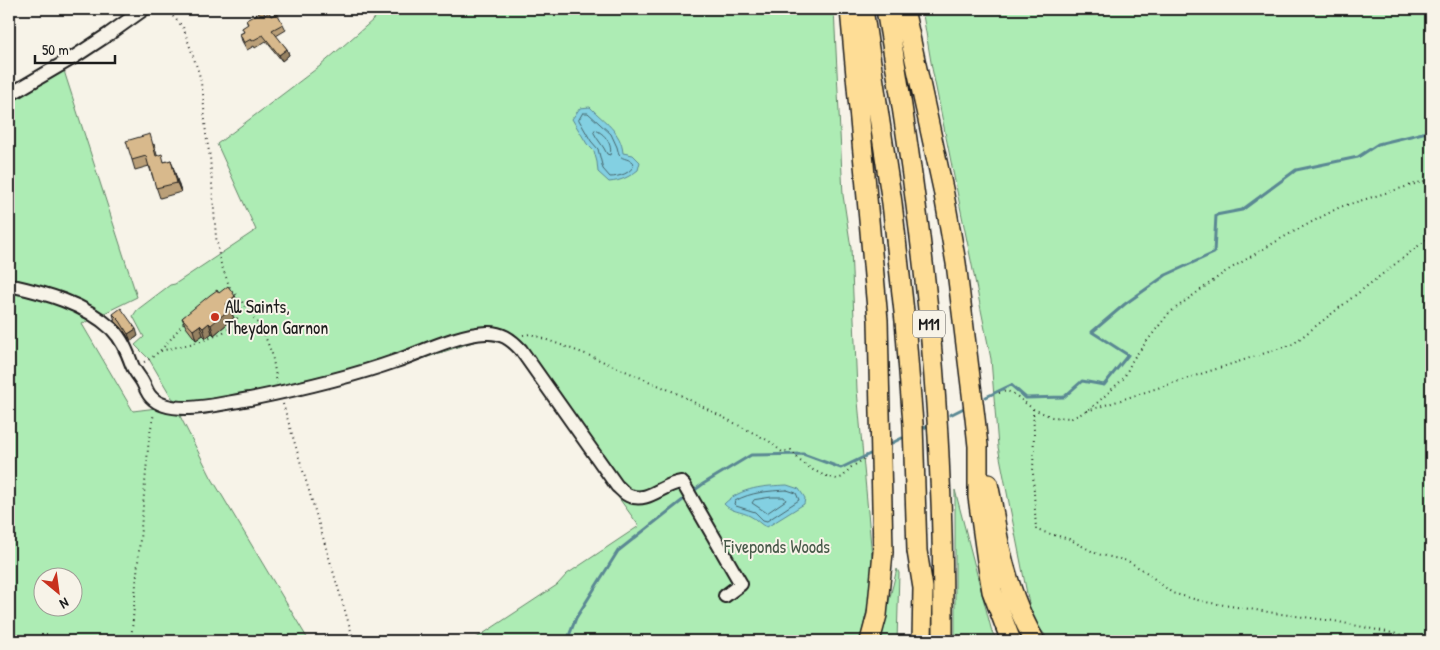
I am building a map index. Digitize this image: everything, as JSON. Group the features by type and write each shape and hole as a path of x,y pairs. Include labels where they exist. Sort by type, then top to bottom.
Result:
{"highway":[{"path":"850,9 878,320 883,552 877,615 870,641"},
{"name":"M11","path":"864,9 891,195 905,321 913,424 917,551 924,588 922,641"},
{"name":"M11","path":"886,9 917,208 931,344 940,479 943,641"},
{"path":"904,9 941,180 954,254 968,352 978,446 978,497 992,591 1011,641"},
{"path":"978,446 990,489 1002,558 1010,586 1035,641"},
{"path":"911,641 910,584 917,551"}],"street":[{"path":"9,94 74,58 144,9"},
{"path":"9,286 32,290 66,301 102,320 114,331 126,347 133,367 151,397 162,404 186,408 224,404 344,378 466,336 496,333 512,340 521,350 617,486 629,496 641,498 680,482 690,494 741,584 725,596"}],"path":[{"path":"166,9 182,27 199,73 203,94 216,237 220,260 230,288 244,304 262,331 272,354 279,393 354,641"},
{"path":"1085,412 1124,378 1132,359 1169,313 1225,272 1282,238 1340,207 1431,179"},
{"path":"999,392 1006,391 1014,394 1033,409 1052,417 1072,418 1085,412 1293,344 1431,236"},
{"path":"159,352 220,334 234,323 244,304"},
{"path":"133,367 159,352 187,319"},
{"path":"512,340 532,334 588,355 674,392 769,442 782,452 791,450 800,461 823,475 837,479 843,477 850,468 864,458"},
{"path":"131,641 149,438 157,401"},
{"path":"1033,409 1033,473 1036,530 1069,539 1097,554 1128,561 1146,572 1172,593 1205,602 1334,621 1431,641"}],"green space":[{"name":"Fiveponds Woods","path":"382,9 834,9 843,195 851,248 857,390 874,579 860,641 472,641 557,585 567,574 639,526 507,343 482,339 365,378 180,416 211,477 309,641 9,641 9,92 63,60 65,74 137,297 82,324 133,411 188,404 179,403 172,398 149,359 135,345 144,337 133,316 137,310 170,285 175,284 256,230 217,144 320,66 373,20"},
{"path":"922,9 1431,9 1431,641 1050,641 1032,619 998,447 991,359 932,68"},
{"path":"955,490 992,632 998,641 955,641"},
{"path":"897,569 899,573 897,641 879,641"}],"water":[{"path":"590,107 615,133 622,145 623,153 633,155 640,162 638,170 631,175 621,180 609,182 598,172 594,151 587,144 572,119 580,108"},
{"path":"787,485 799,489 805,498 804,504 767,527 747,514 730,509 724,504 731,498 746,491 762,487"}],"building":[{"path":"263,11 265,15 269,12 271,16 277,13 283,24 272,30 287,49 279,55 263,35 244,43 240,34 244,32 242,28 248,24 246,20"},
{"path":"150,134 156,156 162,154 164,162 171,160 177,183 156,188 146,156 132,160 126,141"},
{"path":"228,286 235,296 226,304 230,309 211,325 209,323 203,328 200,325 193,330 182,318 217,290 219,293"},
{"path":"121,308 136,329 128,334 113,314"}],"waterway":[{"path":"986,397 1011,385 1026,398 1064,397 1082,381 1104,385 1128,355 1092,332 1125,304 1166,275 1214,253 1216,215 1242,210 1296,170 1358,157 1378,144 1431,131"},
{"path":"950,415 964,408"},
{"path":"924,428 928,425"},
{"path":"892,443 902,438"},
{"path":"692,492 751,455 803,454 841,468 870,454"},
{"path":"567,641 576,618 618,551 688,496"}],"place":[{"name":"All Saints, Theydon Garnon","path":"215,317"}]}
